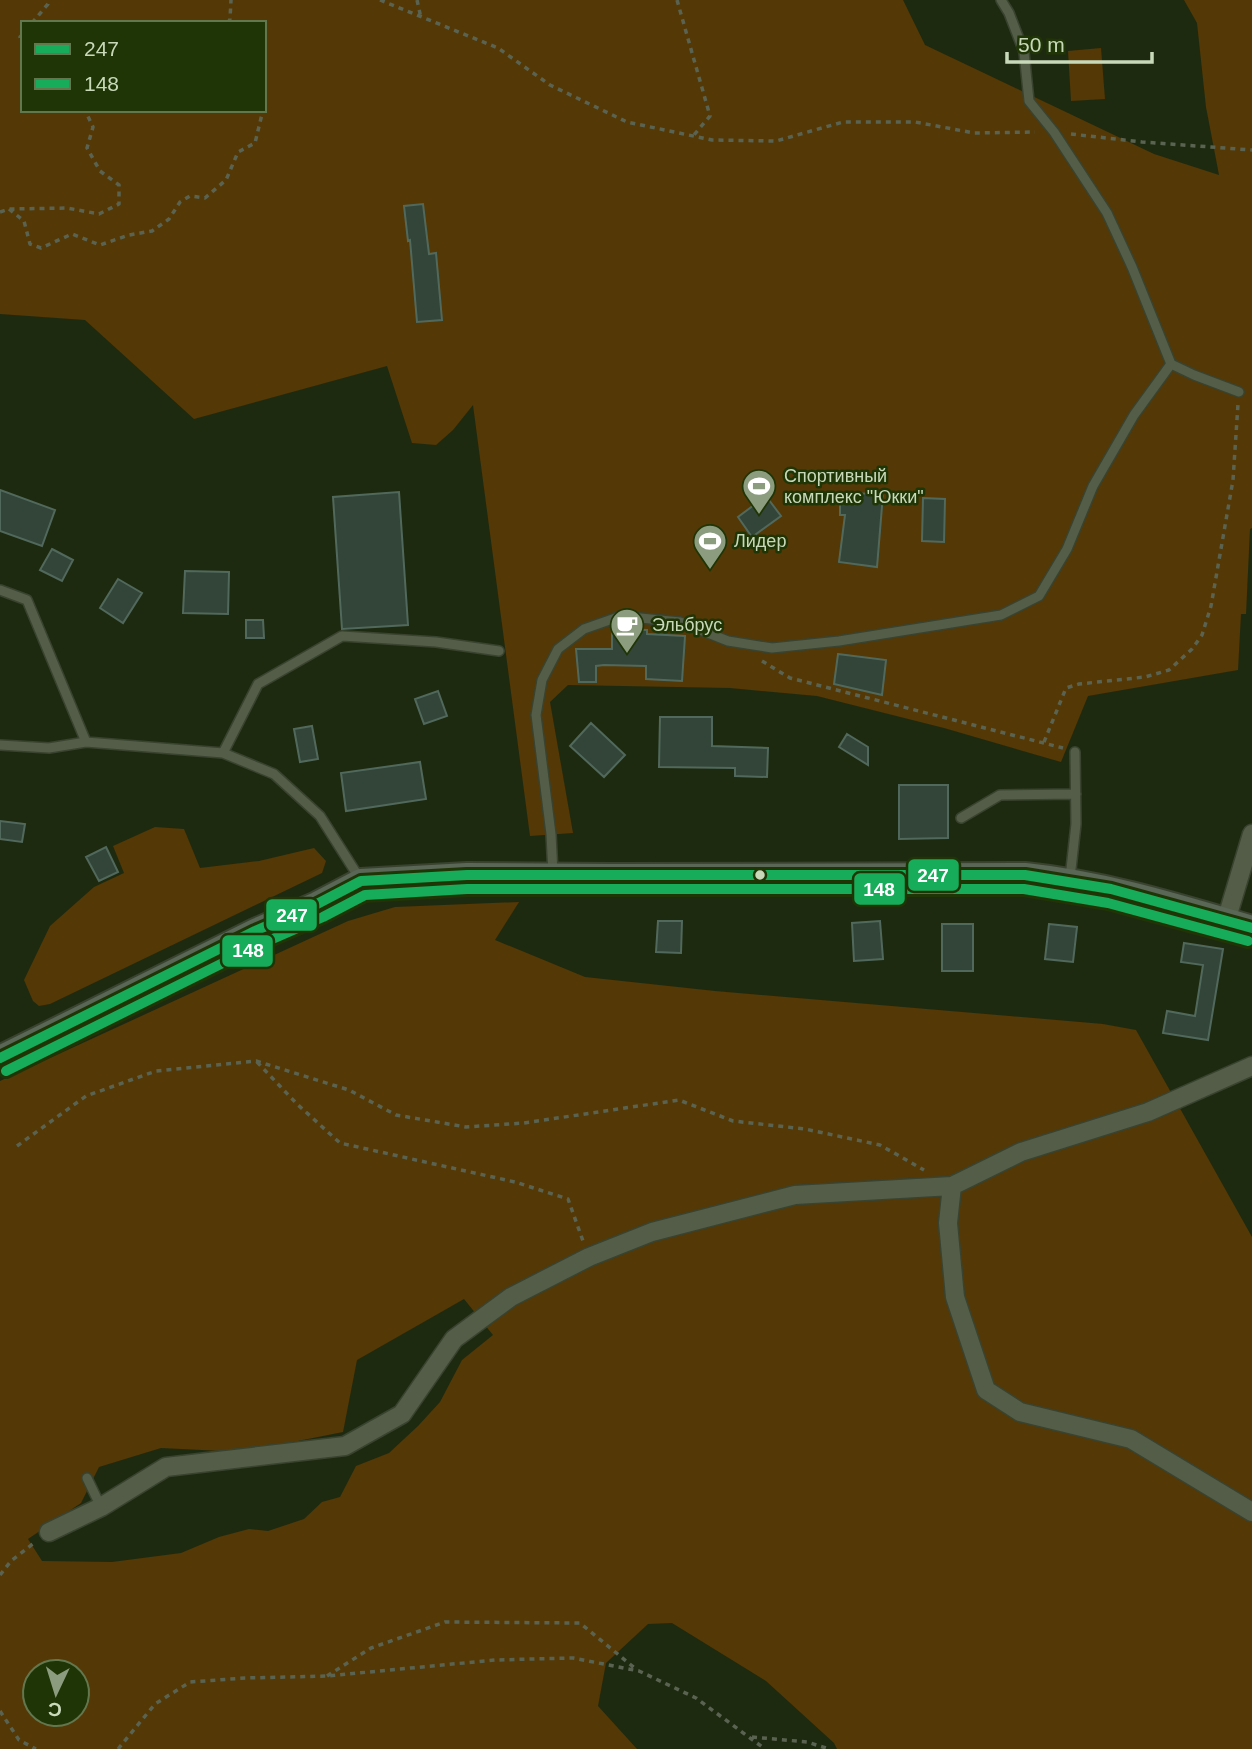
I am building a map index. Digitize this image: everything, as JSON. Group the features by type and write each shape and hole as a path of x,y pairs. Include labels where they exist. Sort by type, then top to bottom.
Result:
{"main road":[{"path":"0,1058 361,881 467,875 1025,875 1122,890 1252,928"}],"street":[{"path":"1226,921 1252,834"},
{"path":"49,1532 101,1507 166,1468 345,1446 402,1414 454,1339 511,1297 589,1257 652,1232 795,1195 952,1186 1021,1152 1148,1112 1252,1066"},
{"path":"952,1186 948,1223 955,1297 986,1390 1020,1412 1131,1439 1252,1512"}],"lane":[{"path":"1001,0 1024,52 1029,101 1054,132 1107,213 1171,363 1239,392"},
{"path":"553,876 551,834 536,715 542,680 558,649 584,629 621,616 680,622 728,641 772,648 839,641 1001,615 1039,596 1067,549 1093,486 1134,415 1171,363"},
{"path":"0,590 27,600 86,741"},
{"path":"223,753 258,684 342,636 436,642 499,651"},
{"path":"0,745 49,748 86,741 223,753 274,774 320,816 361,881"},
{"path":"1069,880 1074,843 1075,752"},
{"path":"961,818 1000,795 1076,794"},
{"path":"87,1478 101,1507"}],"path":[{"path":"34,21 49,0"},
{"path":"229,21 231,0"},
{"path":"380,0 498,48 550,85 627,122 712,141 775,141 843,122 915,122 974,133 1054,132 1252,150"},
{"path":"417,0 421,18"},
{"path":"677,0 710,116 693,136"},
{"path":"0,212 9,209 67,208 99,214 119,204 119,185 100,171 87,148 93,127 86,112"},
{"path":"9,209 24,221 30,244 41,248 72,234 100,246 129,234 152,231 169,219 180,202 190,196 205,198 226,180 238,152 255,143 263,112"},
{"path":"1044,742 1066,688 1079,684 1145,677 1169,670 1192,649 1202,635 1211,606 1233,480 1239,392"},
{"path":"790,678 1075,752"},
{"path":"17,1146 86,1096 144,1075 156,1071 256,1061 349,1090 396,1115 466,1126 524,1123 679,1100 733,1121 805,1129 880,1146 952,1186"},
{"path":"256,1061 297,1104 340,1143 515,1182 568,1199 589,1257"},
{"path":"0,1575 11,1561 49,1532"},
{"path":"327,1676 371,1648 444,1622 580,1623 639,1671 696,1698 765,1749"},
{"path":"118,1749 155,1704 190,1682 327,1676 495,1660 573,1658 639,1671"},
{"path":"0,1711 19,1740 36,1749"},
{"path":"751,1737 807,1742 829,1749"}],"shaded area":[{"path":"0,0 903,0 925,45 1154,154 1219,175 1206,107 1197,23 1184,0 1252,0 1252,528 1246,614 1241,614 1238,670 1088,696 1061,762 944,728 817,696 730,688 568,685 550,702 573,833 530,836 473,405 453,430 436,445 412,443 387,366 194,419 85,320 0,314"},
{"path":"1101,48 1105,99 1071,101 1068,51"},
{"path":"155,827 184,829 200,868 259,861 314,848 326,861 322,873 50,1004 39,1006 33,1001 24,980 50,926 94,887 124,873 113,846"},
{"path":"519,902 495,940 585,977 715,991 1103,1024 1136,1030 1252,1237 1252,1749 837,1749 834,1743 766,1681 672,1623 648,1624 606,1663 598,1706 637,1749 0,1749 0,1081 348,921 395,907","holes":["464,1299 493,1335 462,1360 440,1402 418,1426 389,1453 356,1466 340,1497 322,1502 304,1519 268,1531 249,1529 219,1537 181,1553 112,1562 42,1561 28,1539 81,1503 99,1467 161,1448 243,1452 343,1432 357,1360"]}],"building":[{"path":"423,204 429,254 436,253 442,320 417,322 410,240 408,241 404,206"},
{"path":"0,490 55,510 42,546 0,531"},
{"path":"399,492 408,625 342,629 333,497"},
{"path":"840,493 883,494 877,567 839,562 845,515 840,515"},
{"name":"Спортивный комплекс \"Юкки\"","path":"766,496 781,516 752,537 738,517"},
{"path":"923,498 945,499 944,542 922,541"},
{"path":"52,549 73,560 62,581 40,570"},
{"path":"185,571 229,572 228,614 183,613"},
{"path":"118,579 142,593 123,623 100,608"},
{"path":"246,620 263,620 264,638 246,638"},
{"path":"612,629 647,630 647,634 685,636 682,681 646,679 646,666 604,665 596,666 596,682 579,682 576,649 612,649"},
{"path":"838,654 886,660 882,695 834,684"},
{"path":"438,691 447,716 424,724 415,699"},
{"path":"660,717 712,717 712,746 768,748 767,777 735,776 735,768 659,767"},
{"path":"591,723 625,755 604,777 570,746"},
{"path":"312,726 318,759 300,762 294,729"},
{"path":"847,734 868,747 868,765 839,747"},
{"path":"420,762 426,799 346,811 341,773"},
{"path":"899,785 948,785 948,838 899,839"},
{"path":"0,821 25,824 22,842 0,839"},
{"path":"106,847 118,872 99,881 86,857"},
{"path":"658,921 682,921 681,953 656,952"},
{"path":"880,921 883,959 854,961 852,923"},
{"path":"942,924 973,924 973,971 942,971"},
{"path":"1049,924 1077,927 1073,962 1045,959"},
{"path":"1184,943 1223,949 1208,1040 1163,1033 1167,1011 1195,1016 1203,965 1181,962"}],"transit line":[{"name":"247","path":"0,1058 361,881 467,875 1025,875 1111,889 1252,928"},
{"name":"148","path":"6,1071 365,895 467,889 1024,889 1108,903 1248,941"}],"place":[{"name":"Спортивный комплекс \"Юкки\"","path":"759,516"},
{"name":"Лидер","path":"710,571"},
{"name":"Эльбрус","path":"627,655"}]}
